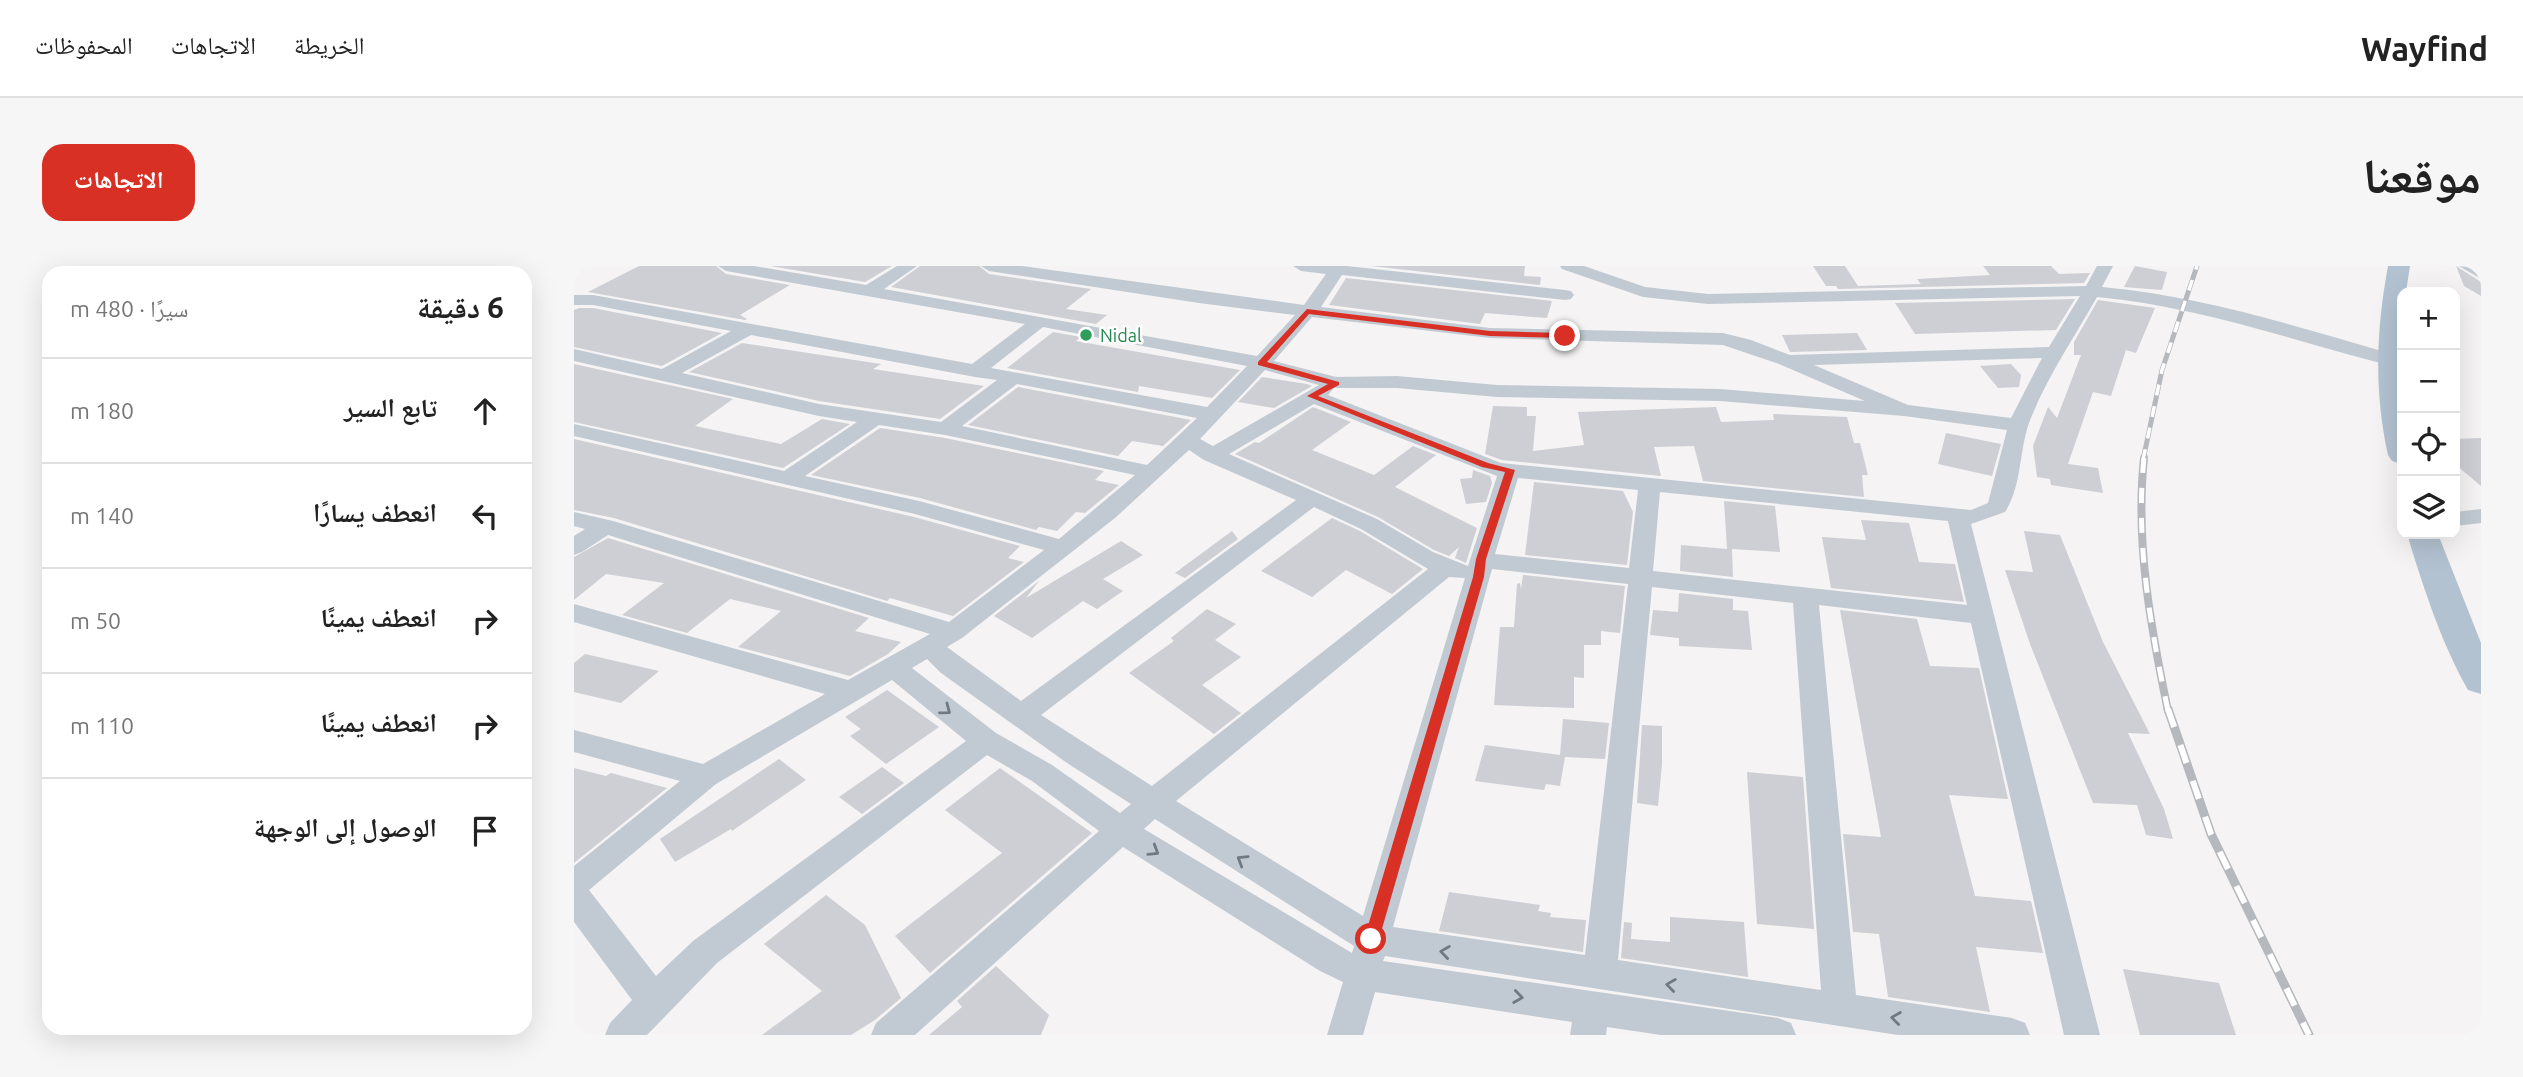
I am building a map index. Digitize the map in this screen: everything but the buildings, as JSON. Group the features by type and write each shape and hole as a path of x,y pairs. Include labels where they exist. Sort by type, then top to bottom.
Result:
{"main road":[{"path":"2397,426 2388,359 2389,315 2399,266"},
{"path":"2424,539 2462,640 2481,681"}],"street":[{"path":"726,266 1261,363 1336,383 1397,382 1497,391 1720,395 1904,410 2018,425"},
{"path":"867,292 909,266"},
{"path":"989,266 1307,312 1490,333 1565,316"},
{"path":"1301,266 1338,268 1565,316 1744,344 1904,410"},
{"path":"1565,316 1566,266 1643,292 1708,299 2092,292 2184,305 2388,359"},
{"path":"1311,396 1485,465 1510,470 1974,517 1997,507 2007,478 2018,425 2054,352 2105,266"},
{"path":"2467,266 2481,274"},
{"path":"654,1001 576,885 706,776 851,691 904,678 944,648 1062,547 1107,513 1187,440 1307,312 1326,289 1338,268"},
{"path":"574,300 593,300 1211,414"},
{"path":"975,370 1041,321"},
{"path":"665,375 748,329"},
{"path":"1786,360 2054,352"},
{"path":"574,355 819,410 945,429 1151,472"},
{"path":"945,429 1013,378"},
{"path":"1212,455 1336,383"},
{"path":"786,479 876,418"},
{"path":"574,430 919,508 1062,547"},
{"path":"1187,440 1212,455 1369,524 1445,568 1640,576 1981,615"},
{"path":"1345,1035 1510,470"},
{"path":"1593,1006 1650,484"},
{"path":"1021,716 1311,499"},
{"path":"1958,516 2082,1035"},
{"path":"2460,518 2481,516"},
{"path":"574,519 605,526 944,648 1021,716 1152,803 1371,939 1593,1006 1840,1010 2012,1035"},
{"path":"574,547 605,526"},
{"path":"889,1035 1152,803 1445,568"},
{"path":"1805,594 1840,1010"},
{"path":"574,613 851,691"},
{"path":"904,678 986,741 1042,773 1122,831 1332,960 1361,974 1779,1035"},
{"path":"574,741 706,776"},
{"path":"623,1035 705,952 986,741"}],"railway":[{"path":"2143,460 2162,370 2197,266"},
{"path":"2144,458 2142,521 2146,585 2168,711"},
{"path":"2168,709 2211,834 2309,1035"}],"place":[{"name":"Nidal","path":"1086,335"}],"route":[{"path":"1371,939 1478,577 1481,559 1510,470 1485,465 1311,396 1336,383 1261,363 1307,312 1490,333 1565,336"}]}
